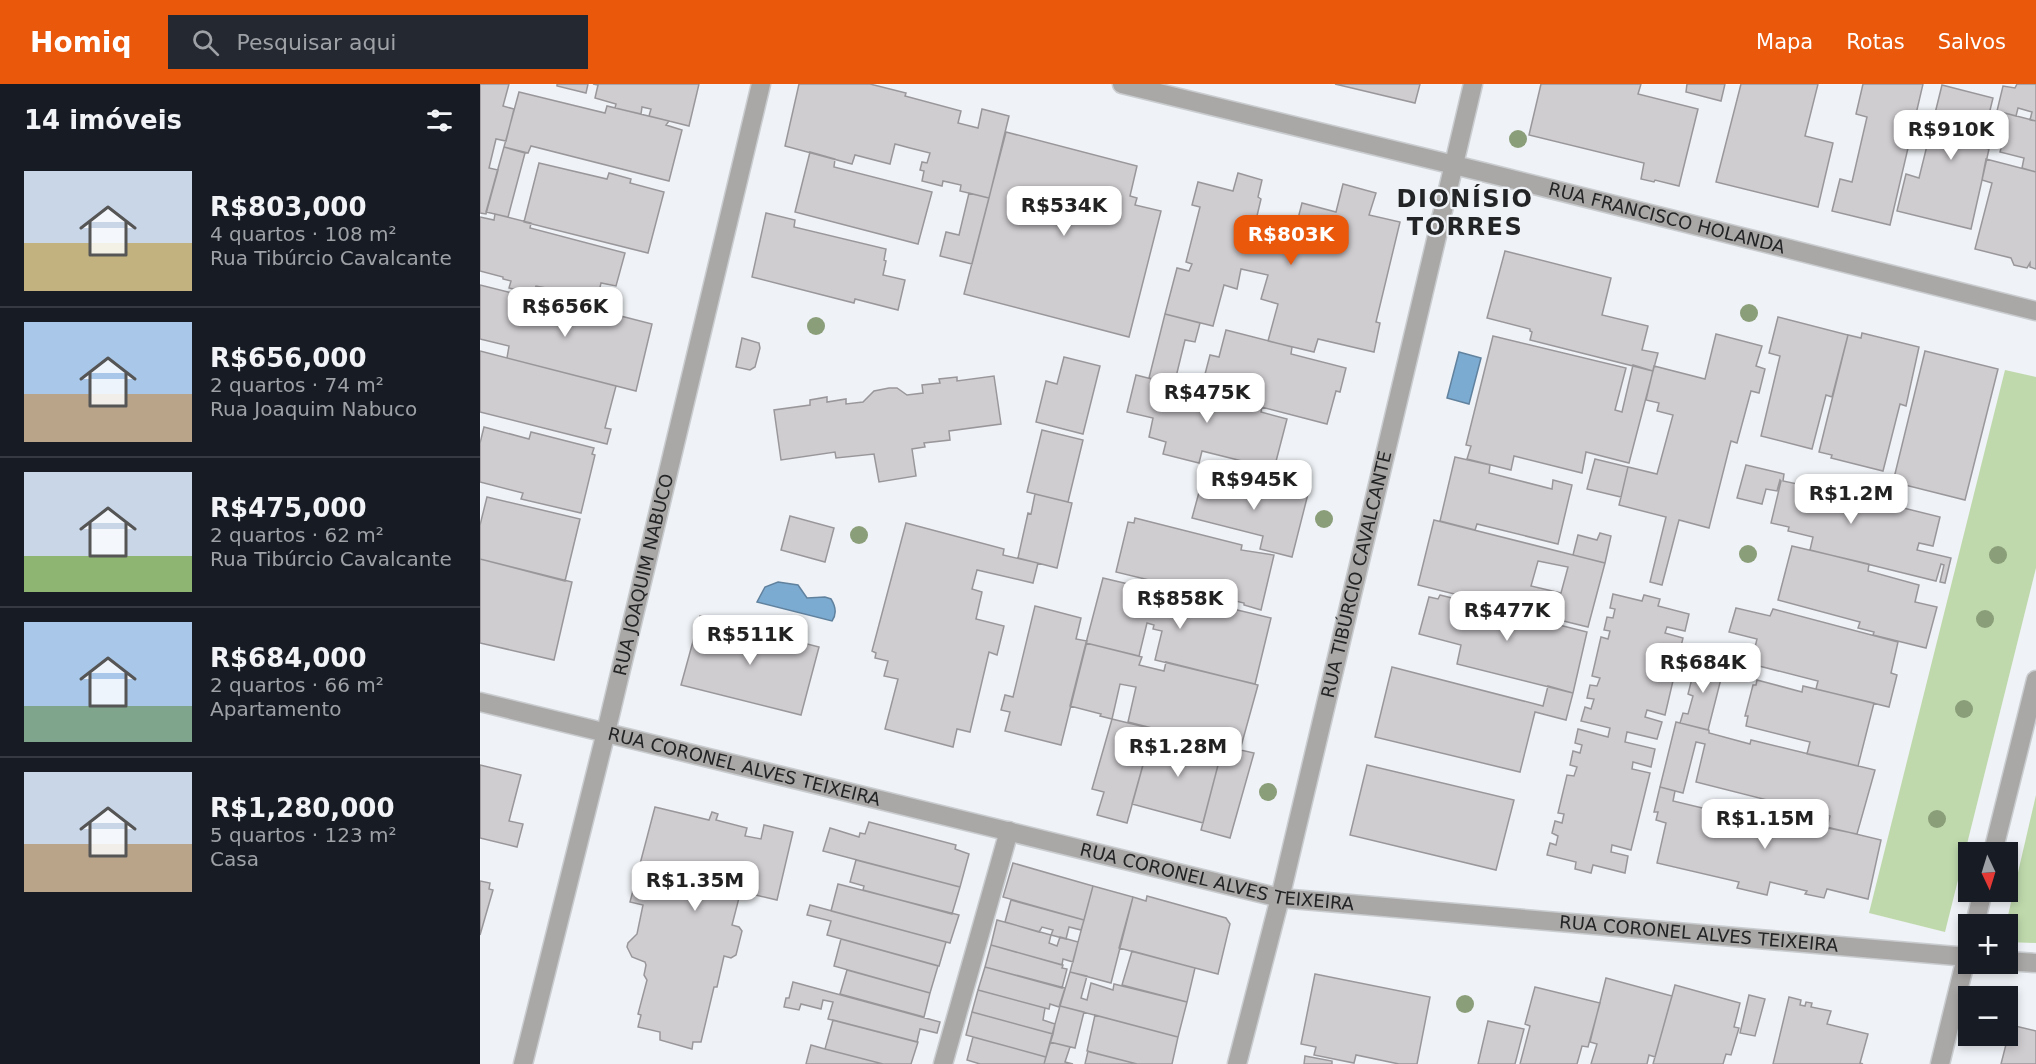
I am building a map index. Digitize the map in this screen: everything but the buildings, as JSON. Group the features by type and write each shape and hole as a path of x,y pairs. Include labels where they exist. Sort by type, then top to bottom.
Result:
{"street":[{"name":"RUA JOAQUIM NABUCO","path":"523,1064 606,732 761,84"},
{"name":"RUA FRANCISCO HOLANDA","path":"1122,84 2036,311"},
{"name":"RUA TIBÚRCIO CAVALCANTE","path":"1237,1064 1280,898 1473,84"},
{"path":"1996,842 2036,680"},
{"name":"RUA CORONEL ALVES TEIXEIRA","path":"480,702 1280,898 1958,954"},
{"path":"943,1064 1009,831"},
{"path":"2018,962 2036,963"},
{"path":"1940,1064 1962,974"}],"green space":[{"path":"2005,370 2036,377 2036,568 1968,842 1958,842 1958,880 1945,932 1869,913"},
{"path":"2036,795 2036,943 2018,942 2018,914 2008,914 2011,902 2018,902 2018,872"}],"water":[{"path":"1459,352 1481,358 1469,404 1447,398"},
{"path":"778,582 798,585 807,598 831,599 835,610 832,621 757,602 765,587"}],"district":[{"name":"DIONÍSIO TORRES","path":"1465,213"}]}
